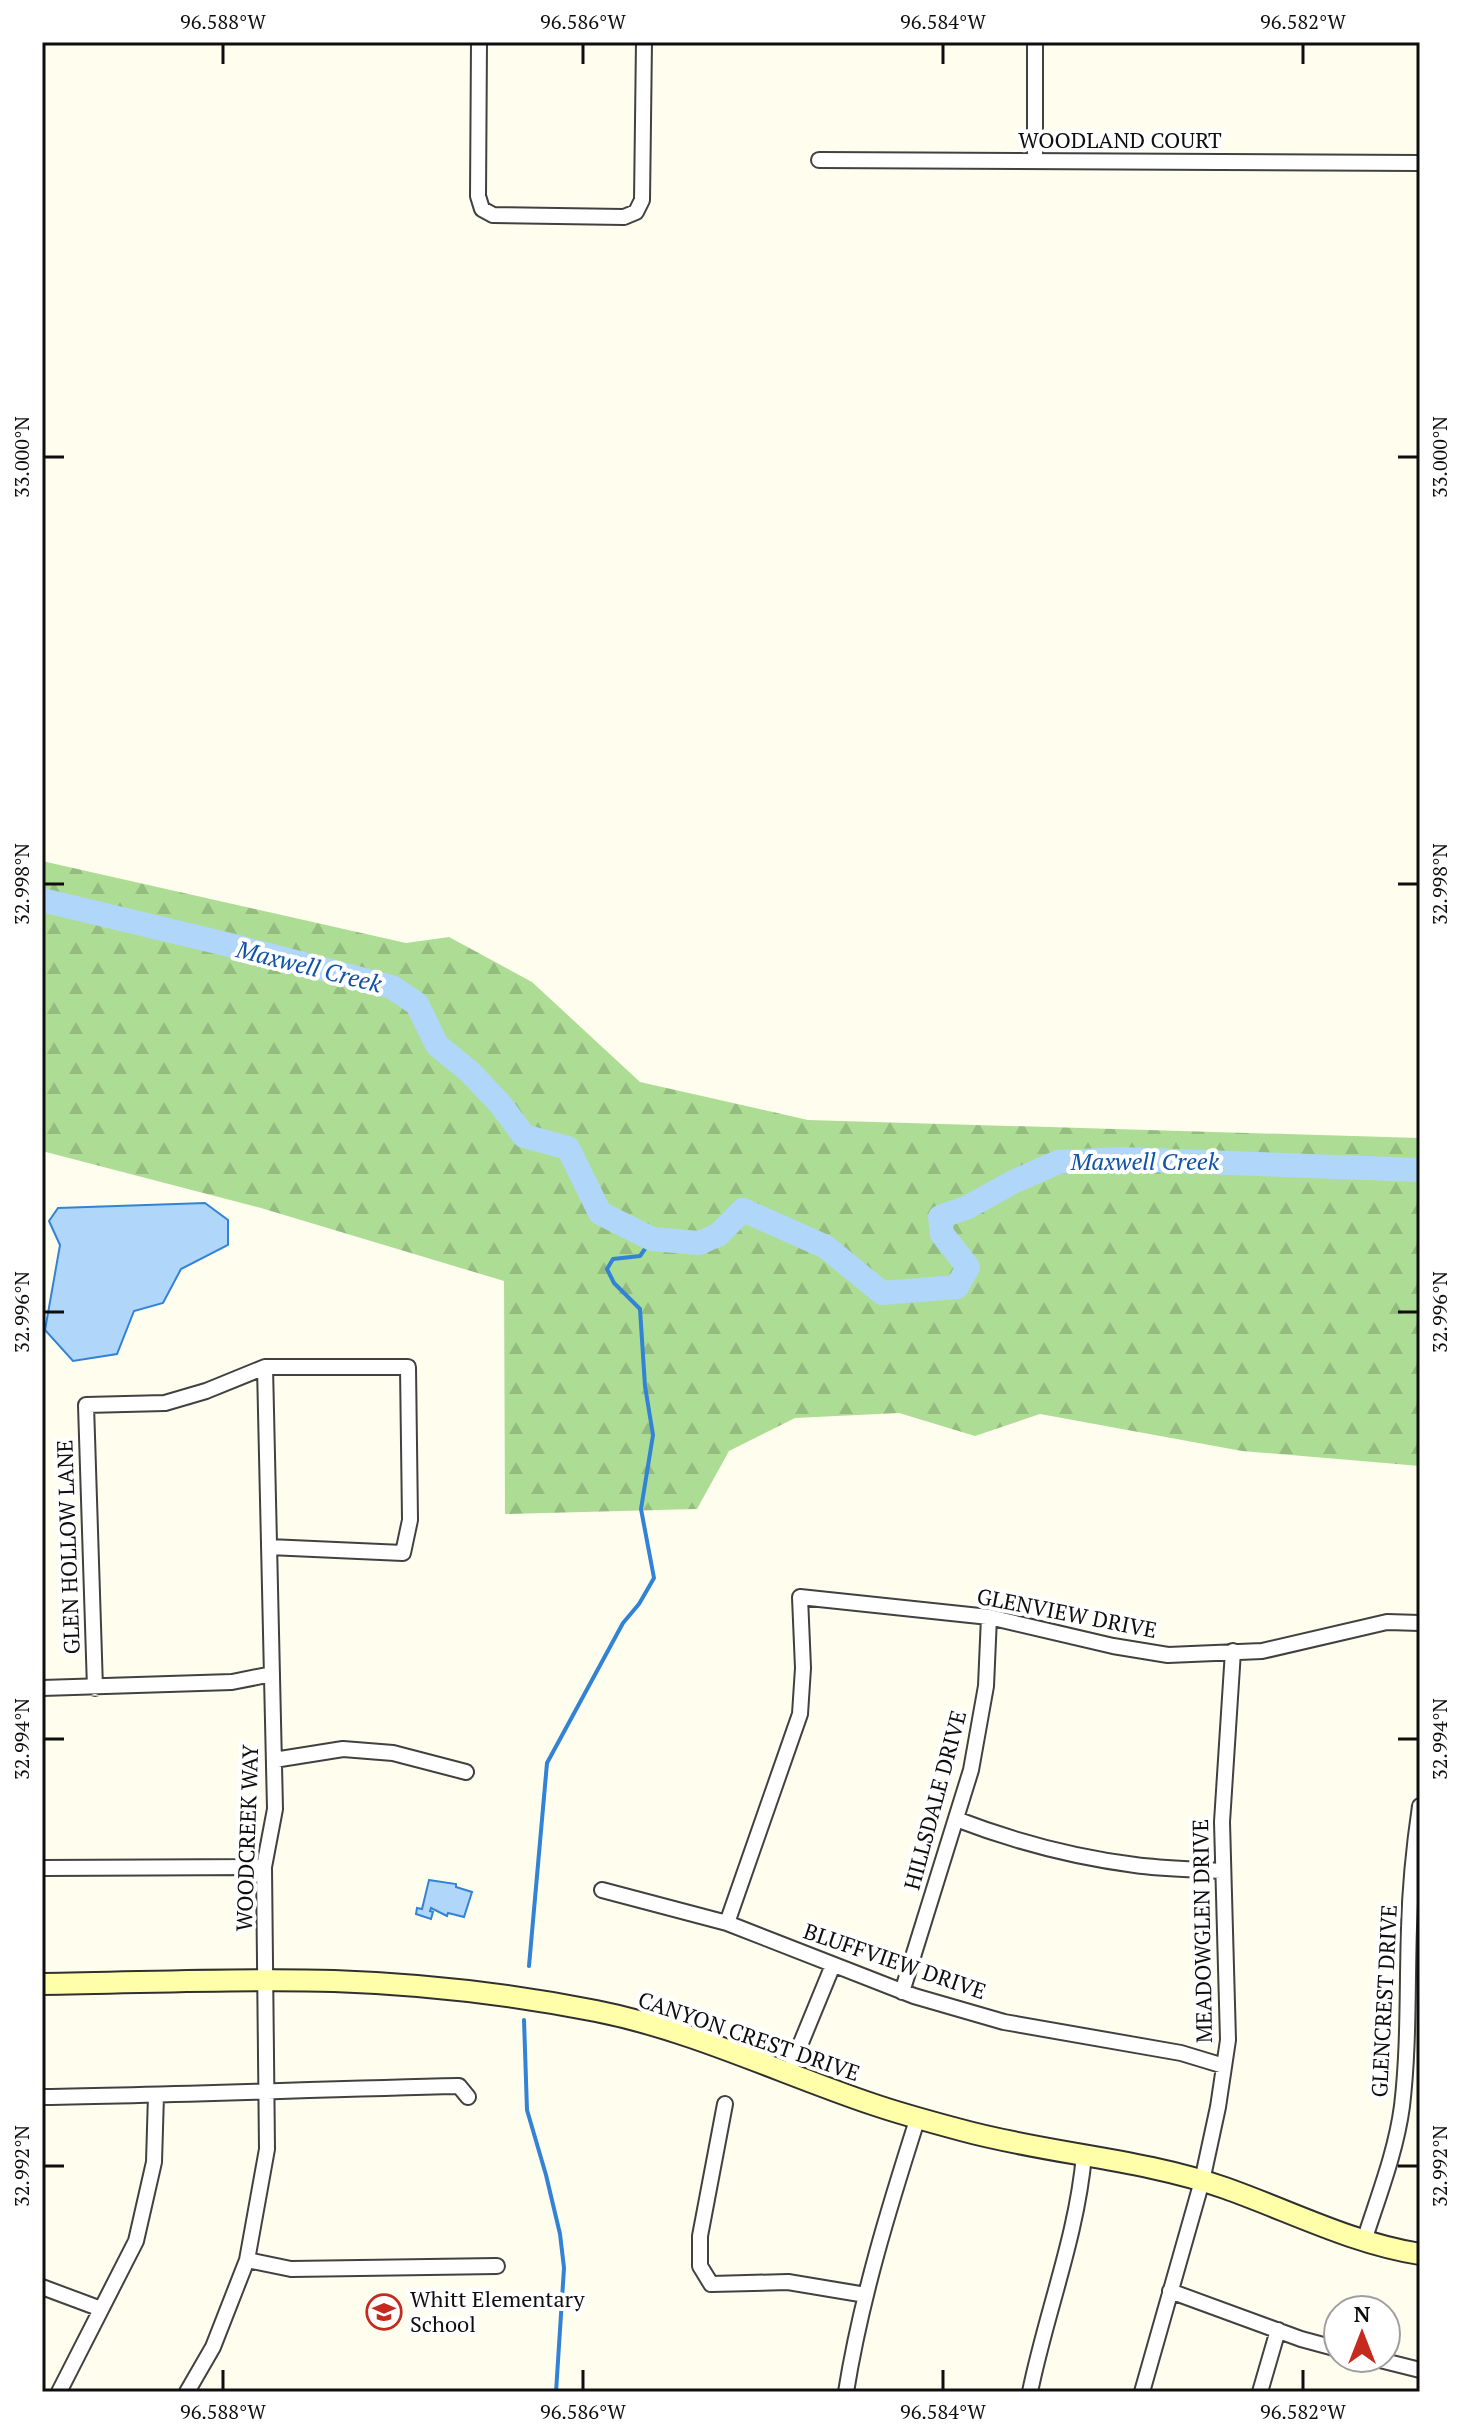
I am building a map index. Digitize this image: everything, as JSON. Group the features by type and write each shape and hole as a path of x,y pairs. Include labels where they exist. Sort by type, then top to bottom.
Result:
{"street":[{"path":"479,42 478,196 482,209 493,215 624,217 636,212 642,200 644,42"},
{"path":"1035,42 1035,161"},
{"name":"WOODLAND COURT","path":"819,160 1420,163"},
{"path":"265,1367 408,1367 410,1520 403,1553 269,1547"},
{"name":"GLEN HOLLOW LANE","path":"95,1688 86,1405 165,1403 206,1391 265,1367"},
{"name":"WOODCREEK WAY","path":"187,2392 213,2347 247,2260 267,2149 264,1867 275,1809 265,1367"},
{"name":"GLENVIEW DRIVE","path":"727,1923 800,1714 803,1668 800,1597 989,1617 1113,1646 1168,1655 1262,1651 1387,1622 1420,1623"},
{"name":"HILLSDALE DRIVE","path":"902,1992 956,1819 980,1728 986,1686 989,1617"},
{"name":"MEADOWGLEN DRIVE","path":"1142,2392 1202,2181 1228,2040 1222,1871 1225,1755 1233,1651"},
{"path":"42,1688 232,1682 272,1674"},
{"path":"274,1760 343,1749 393,1753 466,1772"},
{"name":"GLENCREST DRIVE","path":"1364,2241 1389,2165 1401,2108 1414,1928 1413,1856 1420,1806"},
{"path":"956,1819 1010,1840 1137,1866 1222,1871"},
{"path":"42,1868 264,1867"},
{"name":"BLUFFVIEW DRIVE","path":"602,1890 727,1923 902,1992 1004,2022 1181,2053 1224,2066"},
{"path":"789,2072 833,1965"},
{"name":"CANYON CREST DRIVE","path":"42,1984 332,1981 433,1987 598,2011 677,2032 872,2104 964,2131 1147,2166 1202,2181 1364,2241 1420,2254"},
{"path":"42,2097 459,2086 468,2097"},
{"path":"59,2392 136,2241 154,2162 156,2095"},
{"path":"725,2104 700,2236 700,2266 711,2284 788,2282 866,2295"},
{"path":"846,2392 856,2334 883,2229 918,2117"},
{"path":"1030,2392 1076,2216 1084,2155"},
{"path":"247,2260 291,2269 497,2266"},
{"path":"42,2287 101,2309"},
{"path":"1170,2291 1322,2344"},
{"path":"1260,2392 1278,2330"}],"green space":[{"path":"42,861 406,943 449,937 532,982 640,1082 808,1120 1420,1138 1420,1466 1242,1451 1040,1414 975,1436 899,1413 795,1418 729,1451 697,1509 505,1514 504,1281 261,1208 42,1151 45,1105 42,1079"}],"water":[{"path":"205,1203 228,1220 228,1245 181,1269 163,1303 134,1311 117,1354 73,1361 45,1330 60,1245 49,1221 58,1208"},
{"path":"429,1880 456,1884 456,1887 472,1892 464,1917 448,1913 447,1916 431,1908 431,1919 416,1914 417,1908 422,1909"}],"waterway":[{"name":"Maxwell Creek","path":"42,900 392,987 417,1004 437,1045 470,1072 501,1105 524,1136 568,1148 600,1213 652,1239 699,1243 718,1235 743,1210 826,1247 882,1293 957,1287 968,1267 942,1234 940,1217 968,1207 1058,1162 1121,1159 1420,1170"},
{"path":"529,1966 547,1763 623,1623 654,1578 641,1509 653,1435 645,1386 640,1309 614,1283 607,1269 613,1259 640,1256 652,1239"},
{"path":"524,2020 527,2110 560,2234 564,2268 556,2392"}],"place":[{"name":"Whitt Elementary School","path":"384,2312"}]}
